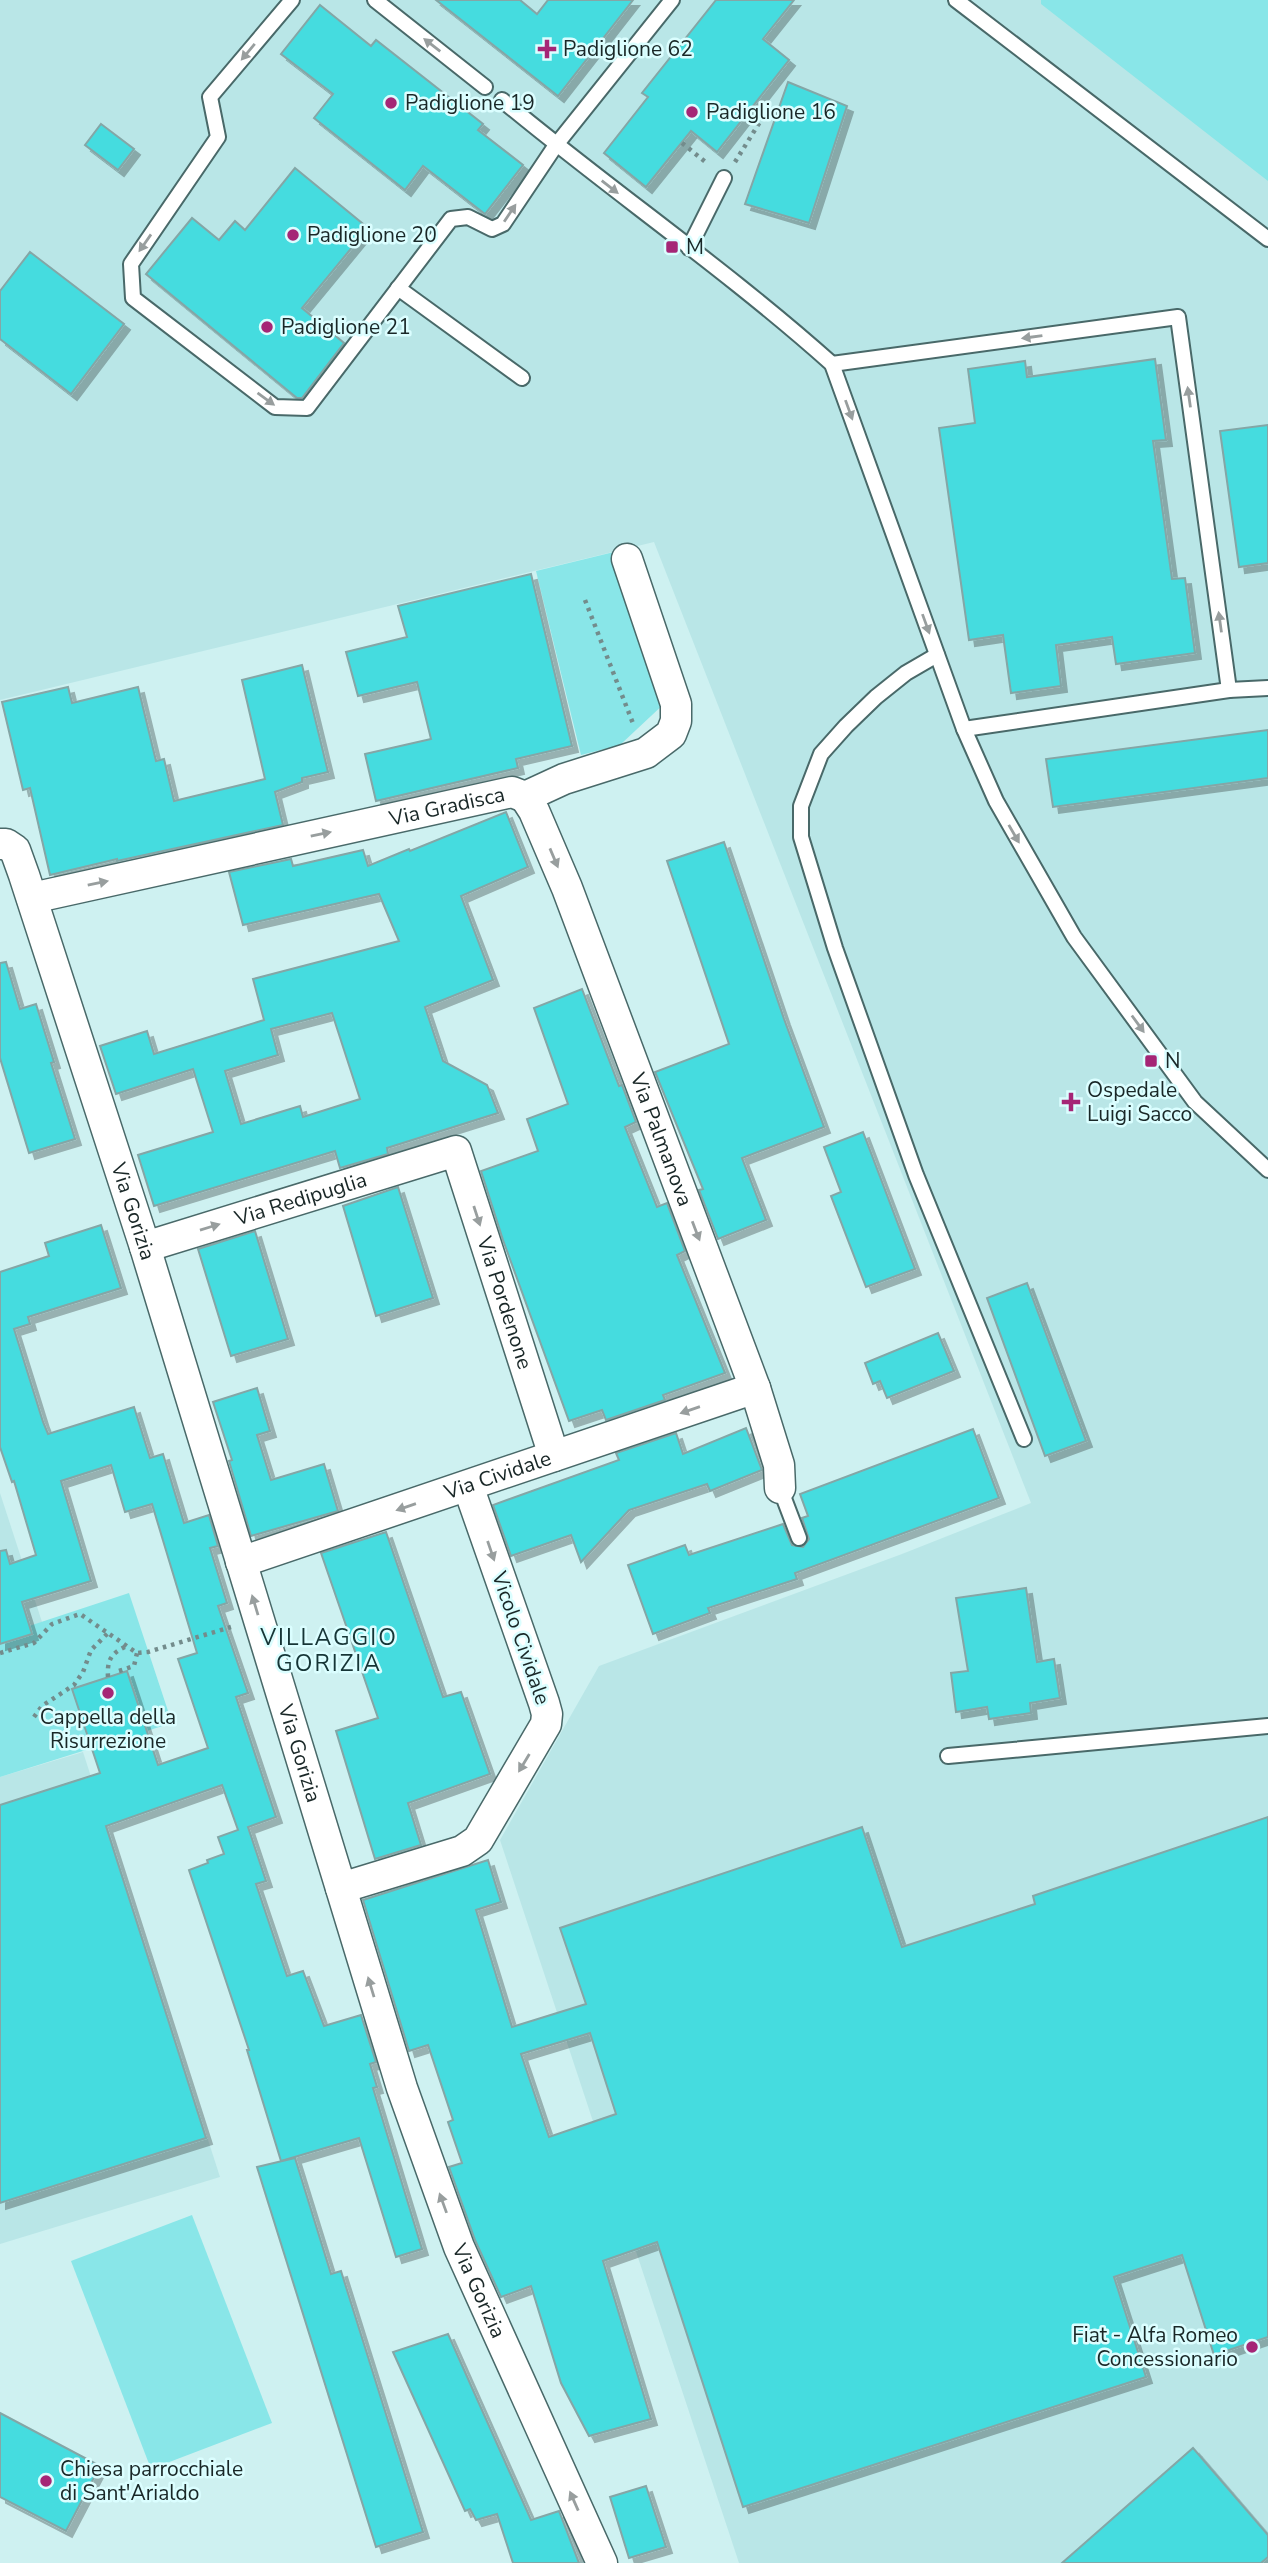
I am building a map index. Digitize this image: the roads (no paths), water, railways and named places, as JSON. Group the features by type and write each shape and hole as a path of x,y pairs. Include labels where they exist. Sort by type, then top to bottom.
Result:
{"street":[{"name":"Via Gradisca","path":"32,898 512,792 525,797 564,779 646,753 671,734 676,721 676,705 627,559"},
{"name":"Via Palmanova","path":"525,797 534,811 567,888 755,1388 779,1465 780,1488"},
{"name":"Via Gorizia","path":"7,847 32,898 145,1247 402,2088 459,2247 602,2563"},
{"name":"Via Redipuglia","path":"145,1247 456,1151"},
{"name":"Via Pordenone","path":"456,1151 554,1456"},
{"name":"Via Cividale","path":"241,1562 755,1388"},
{"name":"Vicolo Cividale","path":"341,1888 461,1851 472,1845 478,1840 546,1724 544,1703 468,1486"}],"lane":[{"path":"292,0 211,97 218,137 131,264 133,298 275,407 307,408 451,219 468,217 492,229 503,224 556,145 672,0"},
{"path":"375,0 485,87"},
{"path":"957,0 1268,239"},
{"path":"502,100 787,324 832,364 964,729 996,801 1074,937 1195,1102 1268,1170"},
{"path":"689,248 724,178"},
{"path":"398,288 522,378"},
{"path":"832,364 1178,317 1229,690"},
{"path":"937,655 906,673 876,697 821,754 801,806 801,837 835,948 916,1175 1024,1439"},
{"path":"964,729 1229,690 1268,688"},
{"path":"780,1488 799,1538"},
{"path":"948,1756 1268,1726"}],"place":[{"name":"Padiglione 62","path":"547,49"},
{"name":"Padiglione 19","path":"391,103"},
{"name":"Padiglione 16","path":"692,112"},
{"name":"Padiglione 20","path":"293,235"},
{"name":"M","path":"672,247"},
{"name":"Padiglione 21","path":"267,327"},
{"name":"N","path":"1151,1061"},
{"name":"Ospedale Luigi Sacco","path":"1071,1102"},
{"name":"Cappella della Risurrezione","path":"108,1693"},
{"name":"Fiat - Alfa Romeo Concessionario","path":"1252,2347"},
{"name":"Chiesa parrocchiale di Sant'Arialdo","path":"46,2481"}],"district":[{"name":"VILLAGGIO GORIZIA","path":"329,1650"}]}
